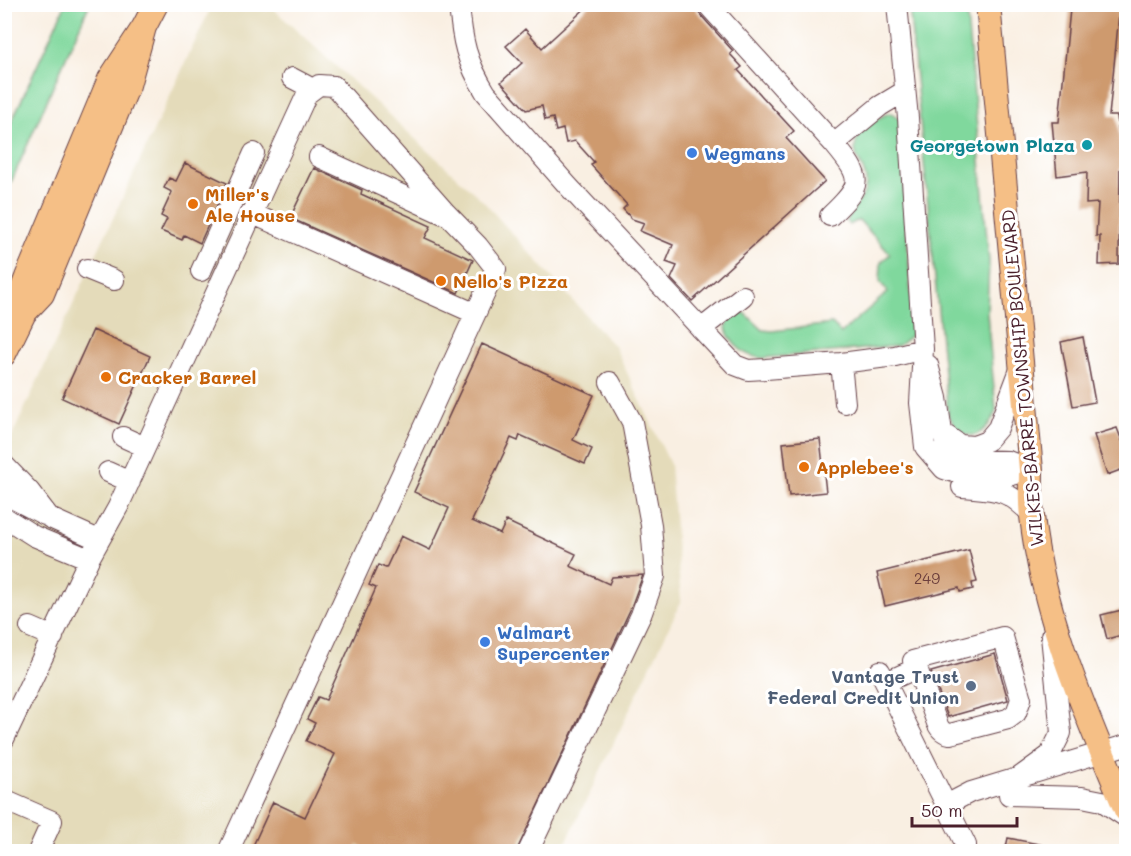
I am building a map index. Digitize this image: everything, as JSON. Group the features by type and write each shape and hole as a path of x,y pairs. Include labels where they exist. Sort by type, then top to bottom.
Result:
{"main road":[{"path":"4,354 14,318 19,286 110,79 156,4"},
{"name":"WILKES-BARRE TOWNSHIP BOULEVARD","path":"988,4 1031,470 1032,515 1046,591 1072,672 1112,759 1126,810"},
{"path":"14,318 42,294 128,85 144,27"}],"lane":[{"path":"459,4 464,50 486,93 567,186 735,365 748,370 841,363 896,356 923,349"},
{"path":"706,4 852,166 857,183 853,192 831,216"},
{"path":"897,4 923,349 921,403 927,459 936,474 953,486 1000,491 1017,498 1032,515"},
{"path":"292,78 313,89"},
{"path":"210,274 251,213 287,118 307,94 319,85 334,86 350,101 496,269 228,852"},
{"path":"834,144 880,106 905,91"},
{"path":"4,739 10,716 53,637 89,559 118,507 145,447 254,153"},
{"path":"319,157 451,218"},
{"path":"251,213 474,313"},
{"path":"87,269 114,280"},
{"path":"701,329 743,296"},
{"path":"923,349 937,398 942,432 948,450 955,456 969,460 1008,461 1031,470"},
{"path":"841,363 845,403"},
{"path":"942,432 960,445 974,446 987,441 998,428 1021,367"},
{"path":"528,852 641,615 655,576 651,525 632,422 610,382"},
{"path":"123,437 145,447"},
{"path":"925,447 944,469 957,473 1008,476 1031,470"},
{"path":"4,465 30,492 50,518"},
{"path":"108,472 130,482"},
{"path":"4,494 99,540"},
{"path":"4,518 34,536 89,559"},
{"path":"4,531 34,536"},
{"path":"1013,787 1050,755 1062,733 1046,591"},
{"path":"30,627 53,637"},
{"path":"1003,637 1021,699 1020,708 1008,719 950,734 945,733 937,723 917,669 914,661 1003,637"},
{"path":"917,669 883,676 966,845 966,852"},
{"path":"946,805 971,792 1013,787 1112,759 1126,745"},
{"path":"1013,787 1102,801 1126,817"},
{"path":"4,800 52,821 38,852"}],"shaded area":[{"path":"212,5 269,5 482,200 615,347 670,464 681,602 562,851 5,852 5,451"}],"green space":[{"path":"65,5 89,5 5,196 5,136"},
{"path":"909,5 966,5 989,261 987,313 996,411 987,427 972,435 960,431 948,415"},
{"path":"889,113 900,120 913,331 911,336 898,346 763,358 745,353 735,345 726,328 729,320 736,313 745,313 763,330 832,324 841,333 888,292 880,282 881,262 890,254 859,220 849,225 847,222 863,195 866,184 864,172 856,154 857,141 865,129"}],"building":[{"name":"Wegmans","path":"590,4 694,4 698,12 733,51 730,54 742,67 738,70 794,131 786,138 825,181 692,301 671,279 677,266 666,262 673,245 640,231 644,223 632,219 623,209 627,205 591,165 594,162 575,141 566,143 563,129 556,131 553,118 545,120 542,106 526,110 501,82 522,63 506,46 525,29 542,48"},
{"name":"Georgetown Plaza","path":"1088,4 1120,4 1109,116 1117,116 1123,168 1120,169 1119,264 1099,265 1100,236 1096,236 1098,203 1086,204 1087,172 1057,176 1052,122 1059,122 1070,9 1088,11"},
{"name":"Miller's Ale House","path":"185,163 227,183 200,243 184,235 182,240 161,231 167,219 161,216 172,192 164,188 169,178 176,181"},
{"path":"314,168 362,190 361,194 431,226 425,238 473,260 458,293 290,218"},
{"name":"Cracker Barrel","path":"93,330 150,356 119,424 62,398"},
{"path":"1083,337 1095,402 1073,406 1061,342"},
{"name":"Walmart Supercenter","path":"482,344 594,395 573,440 592,449 585,464 520,435 518,441 511,438 472,521 500,534 506,521 576,554 570,566 609,584 612,577 643,575 630,610 516,852 372,852 358,845 355,852 260,852 252,848 273,802 305,817 335,754 306,741 315,723 307,719 318,697 326,700 376,588 369,585 378,565 386,568 401,536 430,550 449,508 414,492"},
{"path":"1117,428 1122,441 1126,439 1126,468 1107,475 1094,435"},
{"name":"Applebee's","path":"820,439 826,492 789,496 783,443"},
{"path":"969,550 977,582 972,583 973,589 960,592 959,588 885,606 877,573"},
{"path":"1126,609 1126,634 1107,639 1101,615"},
{"name":"Vantage Trust Federal Credit Union","path":"995,654 1008,700 948,717 931,672"},
{"path":"1008,838 1049,846 1048,852 1005,852"}],"place":[{"name":"Georgetown Plaza","path":"1087,145"},
{"name":"Wegmans","path":"692,153"},
{"name":"Miller's Ale House","path":"193,204"},
{"name":"Nello's Pizza","path":"441,281"},
{"name":"Cracker Barrel","path":"106,377"},
{"name":"Applebee's","path":"804,467"},
{"name":"Walmart Supercenter","path":"485,642"},
{"name":"Vantage Trust Federal Credit Union","path":"971,686"}]}
